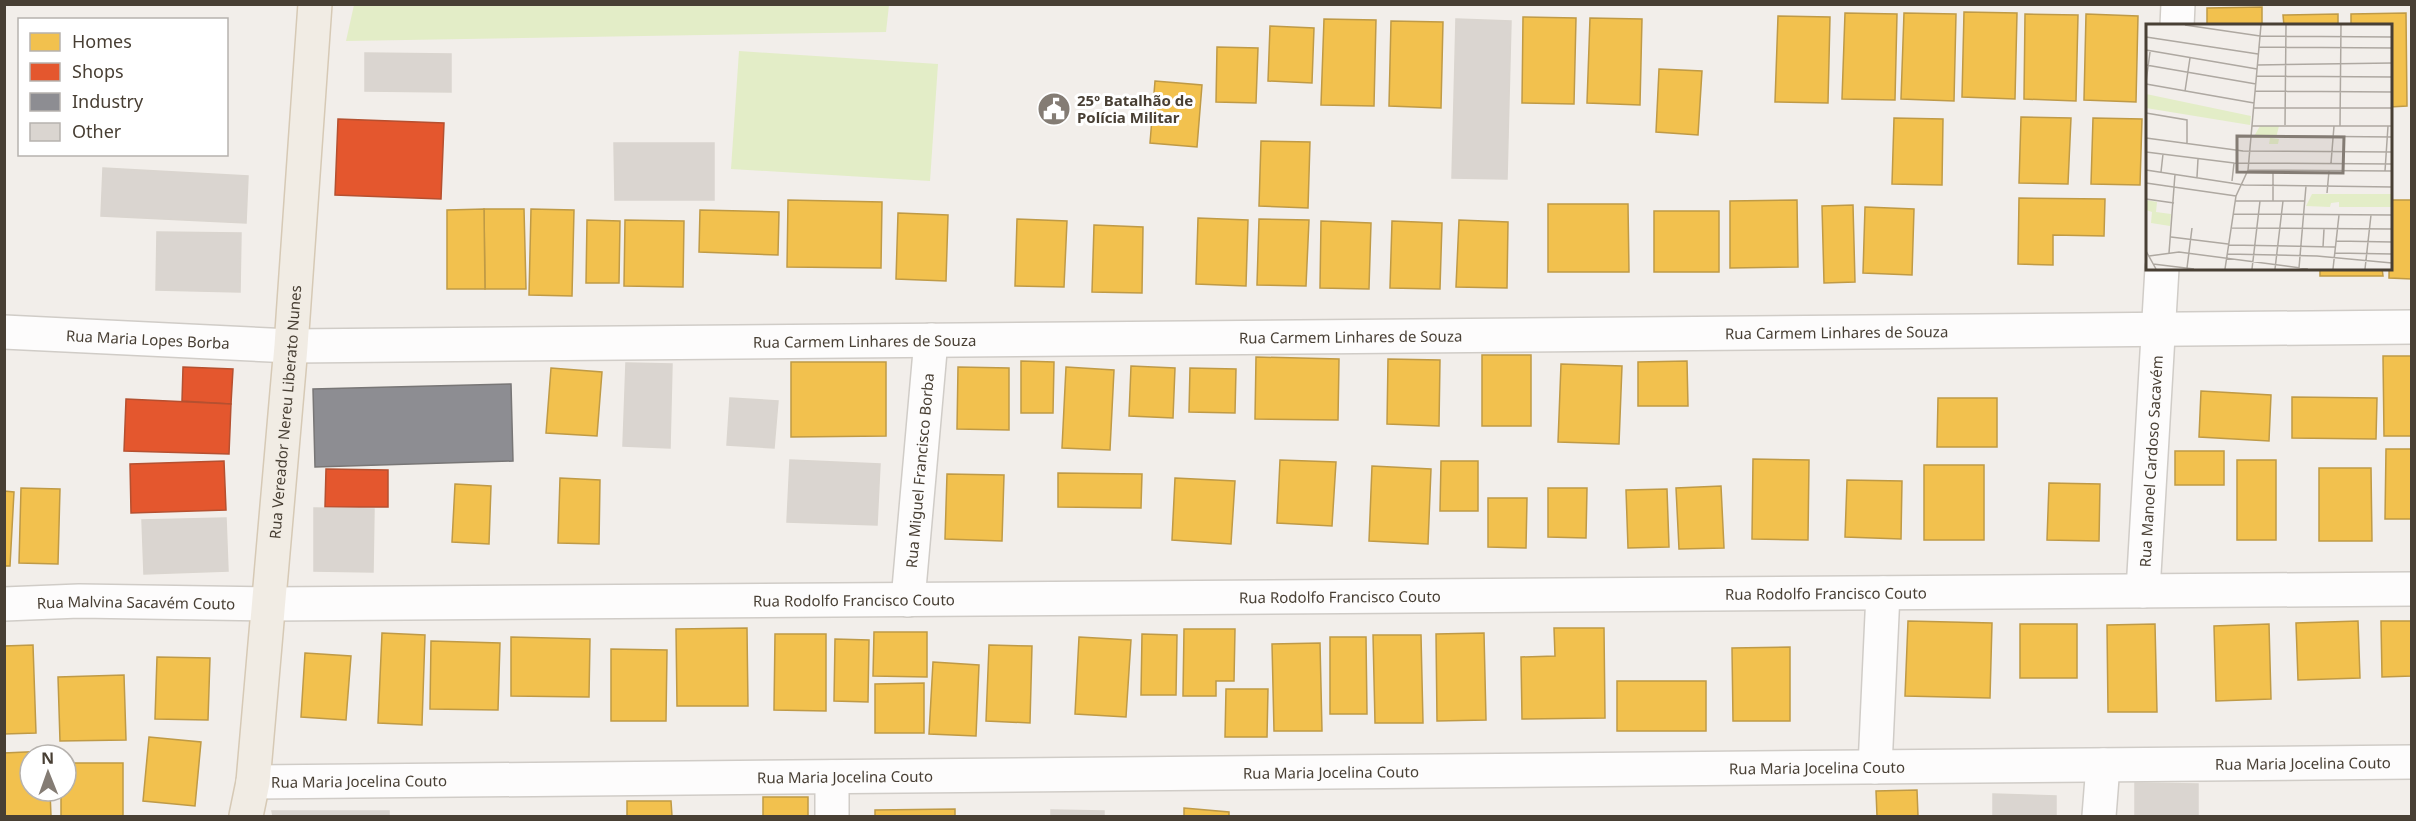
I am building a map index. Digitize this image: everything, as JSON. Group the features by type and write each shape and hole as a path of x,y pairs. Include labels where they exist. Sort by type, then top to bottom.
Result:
{"main road":[{"name":"Rua Vereador Nereu Liberato Nunes","path":"246,816 252,782 291,346 315,4"}],"street":[{"path":"2177,24 2178,4"},
{"name":"Rua Manoel Cardoso Sacavém","path":"2143,591 2163,270"},
{"name":"Rua Carmem Linhares de Souza","path":"291,346 2412,327"},
{"name":"Rua Maria Lopes Borba","path":"4,332 291,346"},
{"name":"Rua Miguel Francisco Borba","path":"908,600 931,340"},
{"name":"Rua Rodolfo Francisco Couto","path":"269,604 2412,589"},
{"path":"1875,767 1883,593"},
{"name":"Rua Malvina Sacavém Couto","path":"4,604 79,601 269,604"},
{"name":"Rua Maria Jocelina Couto","path":"252,782 2412,762"},
{"path":"2099,816 2103,765"},
{"path":"832,777 832,816"}],"green space":[{"path":"354,4 889,5 886,32 346,41"},
{"path":"739,51 938,64 930,181 731,169"}],"building: Homes":[{"path":"2262,7 2262,24 2207,24 2207,8"},
{"path":"1964,12 2017,13 2015,99 1962,97"},
{"path":"1845,13 1897,14 1895,100 1842,99"},
{"path":"1904,13 1956,14 1954,101 1901,99"},
{"path":"2406,13 2407,106 2392,107 2392,24 2351,24 2351,14"},
{"path":"2025,14 2078,15 2076,101 2024,99"},
{"path":"2086,14 2138,16 2136,102 2084,100"},
{"path":"2338,14 2338,24 2284,24 2283,15"},
{"path":"1778,16 1830,17 1828,103 1775,102"},
{"path":"1523,17 1576,18 1574,104 1522,103"},
{"path":"1590,18 1642,19 1640,105 1587,103"},
{"path":"1324,19 1376,20 1374,106 1321,105"},
{"path":"1391,21 1443,22 1441,108 1389,106"},
{"path":"1270,26 1314,28 1312,83 1268,81"},
{"path":"1217,47 1258,48 1256,103 1216,102"},
{"path":"1659,69 1702,71 1698,135 1656,132"},
{"path":"1155,81 1202,85 1197,147 1150,143"},
{"path":"2021,117 2071,118 2068,184 2019,183"},
{"path":"1894,118 1943,119 1942,185 1892,184"},
{"path":"2093,118 2142,119 2140,185 2091,184"},
{"path":"1261,141 1310,142 1308,208 1259,206"},
{"path":"2019,198 2105,199 2104,236 2053,235 2053,265 2018,264"},
{"path":"788,200 882,202 881,268 787,267"},
{"path":"1797,200 1798,267 1730,268 1730,201"},
{"path":"2392,200 2412,200 2412,279 2389,278 2389,270 2392,270"},
{"path":"1548,204 1628,204 1629,272 1548,272"},
{"path":"1853,205 1855,282 1824,283 1822,206"},
{"path":"1865,207 1914,209 1912,275 1863,273"},
{"path":"484,209 524,209 526,289 485,289"},
{"path":"484,209 485,289 447,289 447,210"},
{"path":"531,209 574,210 572,296 529,295"},
{"path":"700,210 779,212 778,255 699,252"},
{"path":"1654,211 1719,211 1719,272 1654,272"},
{"path":"898,213 948,215 946,281 896,279"},
{"path":"1198,218 1248,220 1246,286 1196,284"},
{"path":"1017,219 1067,221 1064,287 1015,286"},
{"path":"1259,219 1309,220 1306,286 1257,285"},
{"path":"587,220 620,221 619,283 586,283"},
{"path":"625,220 684,221 683,287 624,286"},
{"path":"1459,220 1508,222 1507,288 1456,287"},
{"path":"1321,221 1371,223 1369,289 1320,288"},
{"path":"1392,221 1442,223 1440,289 1390,288"},
{"path":"1094,225 1143,227 1142,293 1092,292"},
{"path":"2320,270 2382,270 2383,276 2320,276"},
{"path":"1482,355 1531,355 1531,426 1482,426"},
{"path":"2383,356 2412,356 2412,436 2384,436"},
{"path":"1256,357 1339,359 1338,420 1255,419"},
{"path":"1388,359 1440,360 1439,426 1387,424"},
{"path":"1021,361 1054,362 1053,413 1021,413"},
{"path":"1687,361 1688,406 1638,406 1638,362"},
{"path":"791,362 886,362 886,436 791,437"},
{"path":"1561,364 1622,366 1619,444 1558,442"},
{"path":"1131,366 1175,368 1173,418 1129,416"},
{"path":"958,367 1009,368 1009,430 957,429"},
{"path":"1066,367 1114,370 1110,450 1062,448"},
{"path":"551,368 602,372 597,436 546,433"},
{"path":"1190,368 1236,369 1235,413 1189,412"},
{"path":"2201,391 2271,395 2269,441 2199,437"},
{"path":"2292,397 2377,398 2376,439 2292,438"},
{"path":"1938,398 1997,398 1997,447 1937,447"},
{"path":"2386,449 2412,449 2412,519 2385,519"},
{"path":"2175,451 2224,451 2224,485 2175,485"},
{"path":"1753,459 1809,460 1808,540 1752,539"},
{"path":"1280,460 1336,462 1332,526 1277,523"},
{"path":"2237,460 2276,460 2276,540 2237,540"},
{"path":"1441,461 1478,461 1478,511 1440,511"},
{"path":"1924,465 1984,465 1984,540 1924,540"},
{"path":"1372,466 1431,469 1428,544 1369,541"},
{"path":"2319,468 2371,468 2372,541 2319,541"},
{"path":"1058,473 1142,474 1141,508 1058,507"},
{"path":"947,474 1004,475 1002,541 945,539"},
{"path":"560,478 600,480 599,544 558,543"},
{"path":"1175,478 1235,481 1231,544 1172,540"},
{"path":"1847,480 1902,481 1901,539 1845,537"},
{"path":"2049,483 2100,484 2099,541 2047,540"},
{"path":"455,484 491,486 489,544 452,542"},
{"path":"1721,486 1724,548 1679,549 1676,488"},
{"path":"21,488 60,489 58,564 19,563"},
{"path":"1548,488 1587,488 1586,538 1548,537"},
{"path":"1667,489 1669,547 1628,548 1626,490"},
{"path":"4,491 14,492 10,566 4,566"},
{"path":"1488,498 1527,498 1526,548 1488,547"},
{"path":"1908,621 1992,623 1990,698 1905,696"},
{"path":"2358,621 2360,678 2298,680 2296,623"},
{"path":"2381,621 2412,621 2412,676 2382,677"},
{"path":"2020,624 2077,624 2077,678 2020,678"},
{"path":"2155,624 2157,712 2108,712 2107,625"},
{"path":"2269,624 2271,699 2216,701 2214,626"},
{"path":"747,628 748,706 677,706 676,629"},
{"path":"1554,628 1604,628 1605,718 1522,719 1521,657 1555,656"},
{"path":"1184,629 1235,629 1234,681 1216,681 1216,696 1183,696"},
{"path":"874,632 927,632 927,677 873,676"},
{"path":"382,633 425,635 422,725 378,723"},
{"path":"1484,633 1486,720 1437,721 1436,634"},
{"path":"775,634 826,634 826,711 774,710"},
{"path":"1142,634 1177,635 1176,695 1141,695"},
{"path":"1373,635 1421,635 1423,723 1375,723"},
{"path":"511,637 590,639 589,697 511,696"},
{"path":"1079,637 1131,640 1126,717 1075,714"},
{"path":"1330,637 1366,637 1367,714 1330,714"},
{"path":"835,639 869,640 868,702 834,701"},
{"path":"431,641 500,643 498,710 430,709"},
{"path":"1320,643 1322,731 1274,731 1272,644"},
{"path":"33,645 36,733 4,734 4,646"},
{"path":"989,645 1032,646 1030,723 986,721"},
{"path":"1790,647 1790,721 1733,721 1732,648"},
{"path":"611,649 667,650 666,721 611,721"},
{"path":"305,653 351,656 346,720 301,717"},
{"path":"157,657 210,658 208,720 155,719"},
{"path":"933,662 979,665 976,736 929,734"},
{"path":"124,675 126,740 60,741 58,677"},
{"path":"1617,681 1706,681 1706,731 1617,731"},
{"path":"924,683 924,733 875,733 875,684"},
{"path":"1226,689 1268,689 1267,737 1225,737"},
{"path":"149,737 201,742 195,806 143,801"},
{"path":"18,752 18,803 50,803 51,816 4,816 4,753"},
{"path":"78,763 123,763 123,816 61,816 61,803 78,803"},
{"path":"1917,790 1918,816 1877,816 1876,791"},
{"path":"763,797 808,797 808,816 763,816"},
{"path":"627,801 671,801 672,816 627,816"},
{"path":"1184,808 1229,812 1229,816 1184,816"},
{"path":"955,809 955,816 875,816 875,810"}],"building: Shops":[{"path":"338,119 444,123 441,199 335,195"},
{"path":"183,367 233,369 231,404 182,401"},
{"path":"126,399 231,404 229,454 124,451"},
{"path":"224,461 226,510 131,513 130,464"},
{"path":"326,469 388,470 388,507 325,507"}],"building: Industry":[{"path":"511,384 513,461 315,467 313,389"}],"building: Other":[{"path":"1456,19 1511,21 1507,179 1452,178"},
{"path":"365,53 451,54 451,92 365,91"},
{"path":"614,143 714,143 714,200 615,200"},
{"path":"103,168 248,176 246,223 101,216"},
{"path":"157,232 241,233 240,292 156,290"},
{"path":"626,363 672,364 670,448 623,446"},
{"path":"730,398 778,401 774,448 727,445"},
{"path":"790,460 880,464 877,525 787,522"},
{"path":"314,508 374,509 373,572 314,571"},
{"path":"226,518 228,571 144,574 142,520"},
{"path":"2135,783 2198,784 2198,816 2135,816"},
{"path":"1993,794 2056,796 2056,816 1993,816"},
{"path":"1051,810 1104,811 1104,816 1051,816"},
{"path":"272,811 389,811 389,816 273,816"}],"place":[{"name":"25º Batalhão de Polícia Militar","path":"1054,109"}]}
